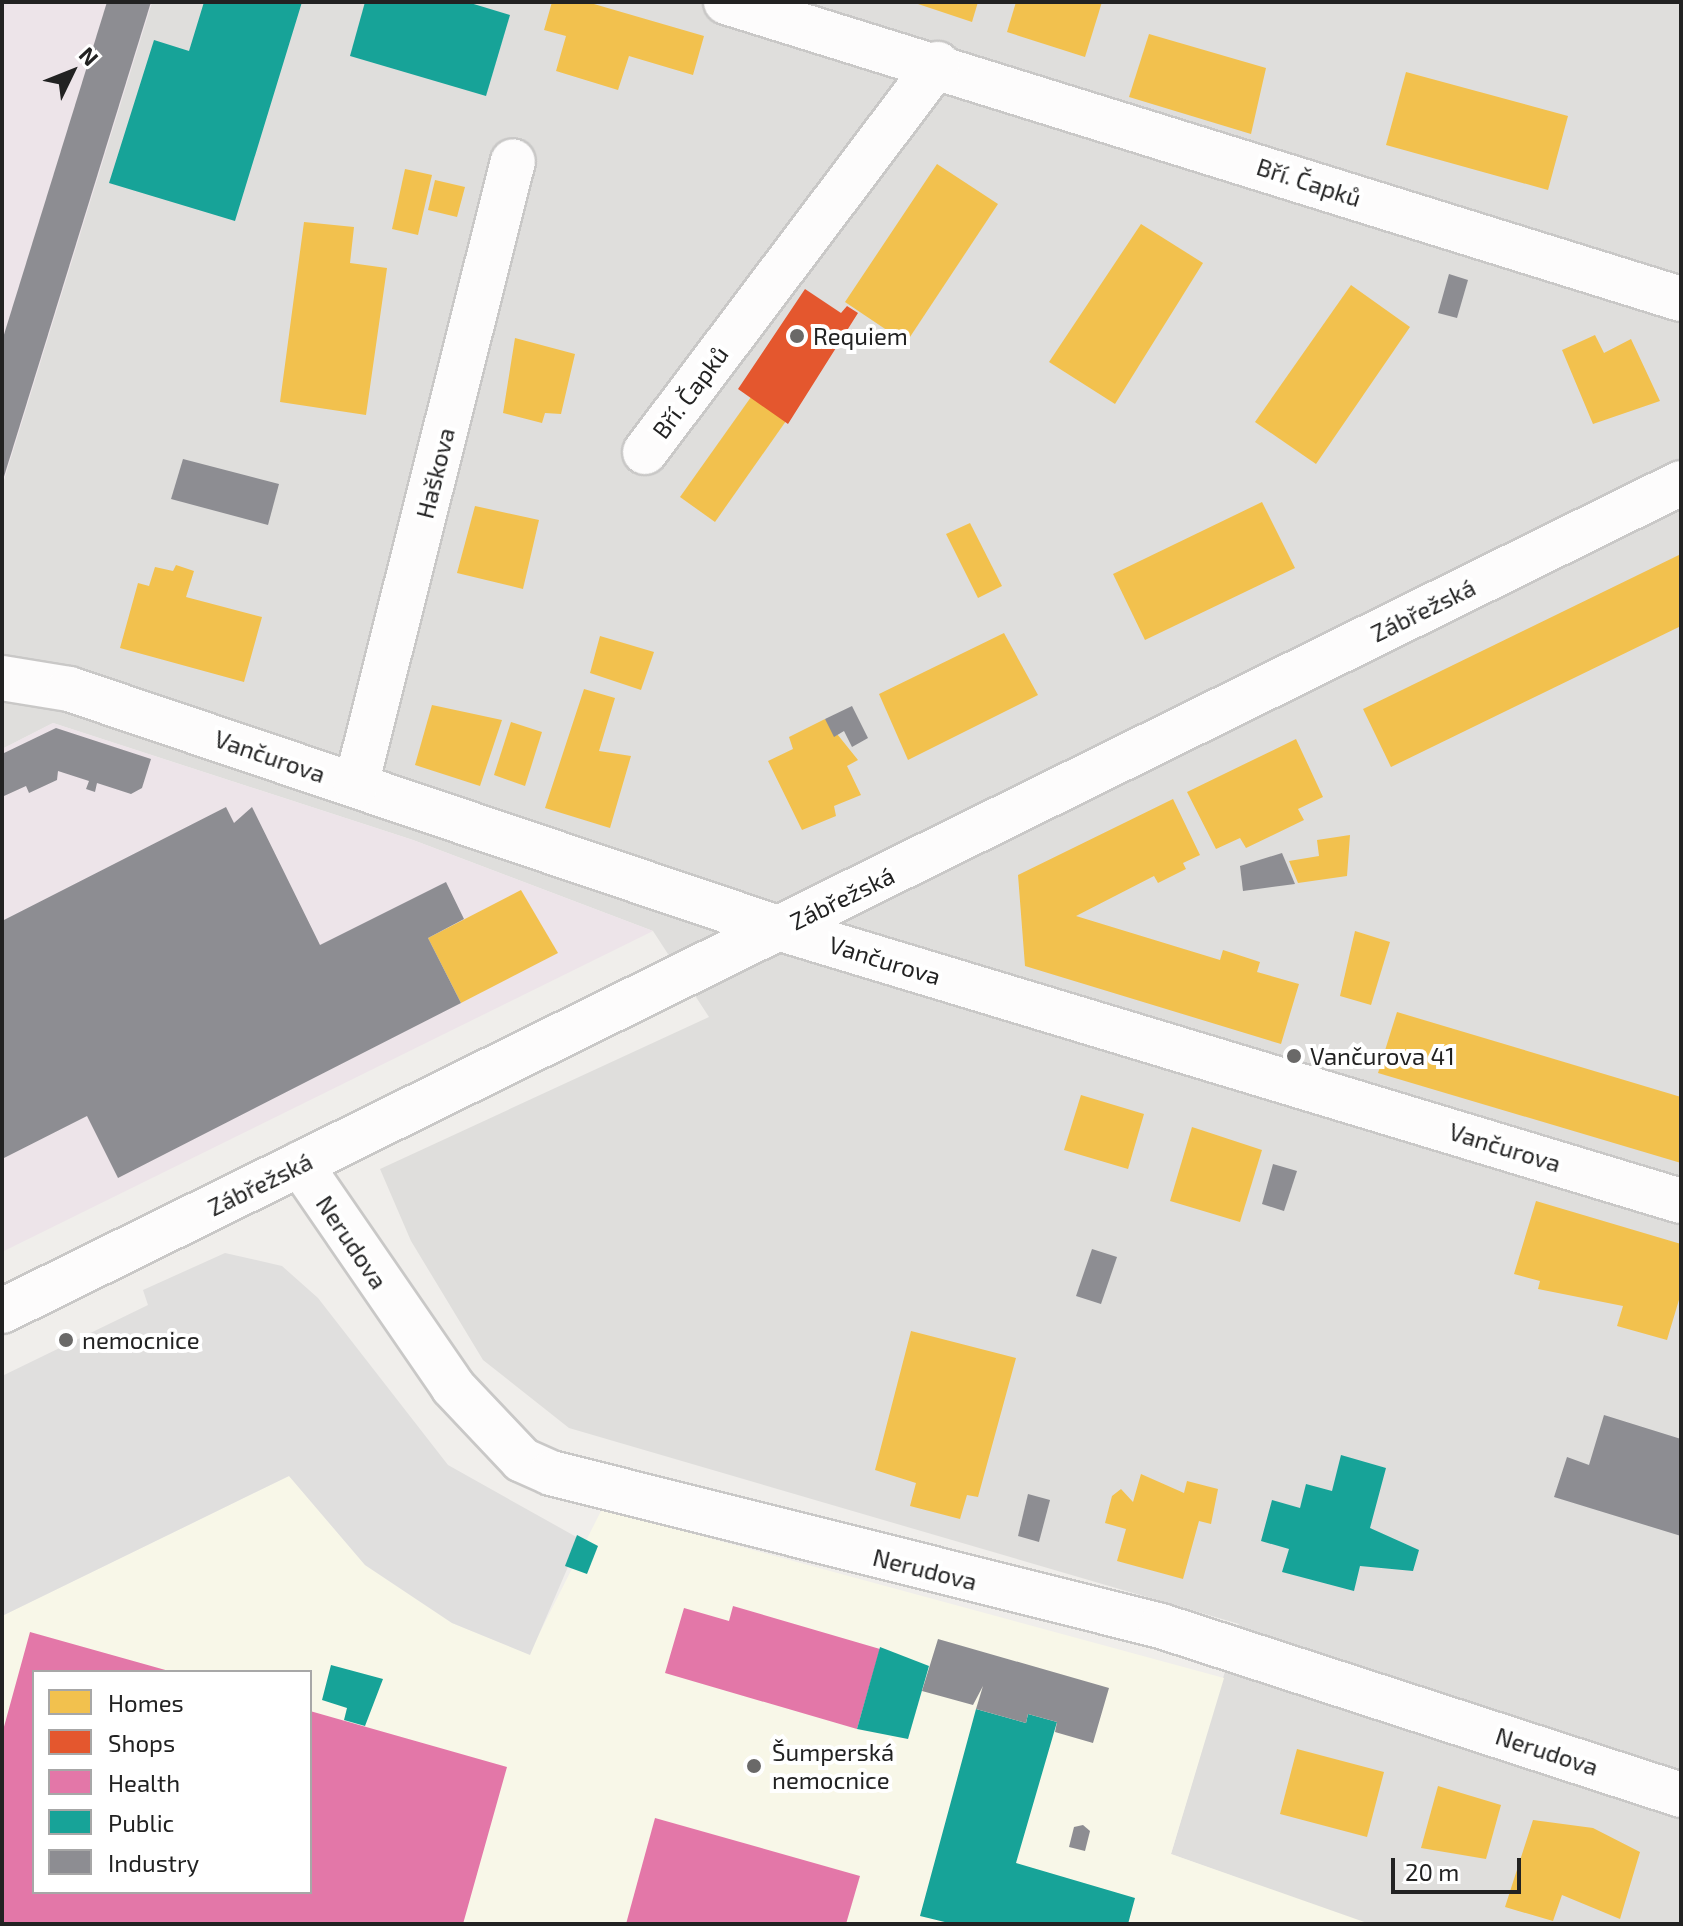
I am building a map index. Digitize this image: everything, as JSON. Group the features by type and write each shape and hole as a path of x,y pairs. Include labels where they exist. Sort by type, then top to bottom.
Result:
{"street":[{"name":"Bří. Čapků","path":"726,2 937,64 1681,299"},
{"name":"Bří. Čapků","path":"645,452 937,64"},
{"name":"Haškova","path":"356,785 513,161"},
{"name":"Zábřežská","path":"2,1311 1681,483"},
{"name":"Vančurova","path":"2,678 69,689 781,929 1681,1201"},
{"name":"Nerudova","path":"300,1164 453,1387 522,1460 677,1508 1161,1626 1681,1795"}],"shaded area":[{"path":"2,2 152,2 2,486"},
{"path":"152,2 1681,2 1681,1924 1366,1924 1171,1854 1239,1624 569,1428 483,1360 411,1241 380,1169 709,1017 653,931 413,840 53,723 2,749 2,486"},
{"path":"53,723 413,840 653,931 2,1252 2,749"},
{"path":"225,1253 282,1266 318,1298 448,1465 580,1539 530,1655 452,1623 365,1565 289,1476 2,1616 2,1376 148,1305 143,1290"},
{"name":"Šumperská nemocnice","path":"289,1476 365,1565 452,1623 529,1654 602,1509 1224,1678 1171,1854 1370,1924 2,1924 2,1616"}],"building: Homes":[{"path":"552,2 587,2 704,36 693,75 629,56 618,90 556,71 566,36 544,30"},
{"path":"912,2 978,2 972,22"},
{"path":"1016,2 1102,2 1085,57 1007,32"},
{"path":"1149,34 1266,68 1251,134 1129,97"},
{"path":"1406,72 1568,116 1548,190 1386,145"},
{"path":"937,164 998,204 906,343 845,302"},
{"path":"405,169 432,175 418,235 392,229"},
{"path":"435,180 465,187 457,217 428,210"},
{"path":"304,222 354,227 350,263 387,268 366,415 280,402"},
{"path":"1141,224 1203,263 1115,404 1049,362"},
{"path":"1351,285 1410,327 1316,464 1255,422"},
{"path":"1595,335 1604,353 1631,339 1660,401 1593,424 1562,350"},
{"path":"515,338 575,354 561,414 545,413 542,423 503,413"},
{"path":"751,397 786,421 715,522 680,497"},
{"path":"1262,502 1295,568 1145,640 1113,574"},
{"path":"475,506 539,520 523,589 457,573"},
{"path":"970,523 1002,586 978,598 946,534"},
{"path":"1681,554 1681,626 1391,767 1363,709"},
{"path":"176,565 194,571 186,597 262,617 244,682 120,648 138,583 149,586 155,567 173,571"},
{"path":"1004,633 1038,695 908,760 879,694"},
{"path":"600,636 654,652 641,690 590,673"},
{"path":"584,689 615,698 599,751 631,756 610,828 545,808"},
{"path":"432,705 502,720 480,786 415,765"},
{"path":"825,719 858,760 847,766 861,795 834,806 836,816 802,830 768,761 793,749 789,737"},
{"path":"511,722 542,732 525,786 494,775"},
{"path":"1296,739 1323,797 1298,809 1304,820 1246,848 1240,838 1216,849 1187,792"},
{"path":"1173,799 1200,855 1183,863 1186,869 1158,883 1154,876 1076,916 1220,960 1223,950 1260,962 1257,972 1299,984 1281,1044 1025,966 1018,875"},
{"path":"1350,835 1347,876 1298,883 1289,861 1319,856 1317,840"},
{"path":"521,890 558,953 461,1003 428,938"},
{"path":"1355,931 1390,942 1371,1005 1340,996"},
{"path":"1397,1012 1681,1097 1681,1163 1378,1073"},
{"path":"1081,1095 1144,1114 1128,1169 1064,1150"},
{"path":"1192,1127 1262,1150 1240,1222 1170,1201"},
{"path":"1536,1201 1681,1244 1681,1293 1667,1340 1617,1326 1623,1306 1538,1289 1540,1281 1514,1274"},
{"path":"911,1331 1016,1358 978,1497 967,1495 960,1519 910,1506 916,1483 875,1470"},
{"path":"1141,1474 1184,1493 1187,1481 1218,1489 1211,1524 1199,1521 1183,1579 1117,1561 1126,1529 1105,1523 1112,1496 1121,1489 1133,1502"},
{"path":"1297,1749 1384,1772 1367,1837 1280,1814"},
{"path":"1438,1786 1501,1805 1486,1859 1421,1848"},
{"path":"1533,1820 1593,1828 1640,1852 1620,1919 1562,1895 1553,1921 1505,1907"}],"building: Shops":[{"path":"805,289 841,313 847,306 858,313 788,424 738,389"}],"building: Health":[{"path":"733,1606 880,1649 857,1729 665,1673 684,1608 729,1621"},
{"path":"30,1632 165,1670 32,1670 32,1894 312,1894 312,1712 507,1767 463,1924 2,1924 2,1734"},
{"path":"655,1818 860,1876 846,1924 626,1924"}],"building: Public":[{"path":"204,2 302,2 235,221 109,183 154,40 189,51"},
{"path":"365,2 467,2 510,15 486,96 350,56"},
{"path":"1341,1455 1386,1468 1370,1528 1419,1550 1413,1571 1360,1566 1354,1591 1282,1572 1289,1549 1261,1541 1272,1500 1300,1508 1306,1484 1332,1491"},
{"path":"577,1535 598,1546 587,1574 565,1566"},
{"path":"880,1647 929,1666 908,1739 857,1729"},
{"path":"331,1665 383,1679 365,1726 344,1720 347,1708 322,1700"},
{"path":"976,1709 1026,1723 1028,1714 1057,1722 1016,1863 1135,1898 1128,1924 953,1924 920,1916"}],"building: Industry":[{"path":"107,2 151,2 2,483 2,341"},
{"path":"1449,274 1468,280 1457,318 1438,313"},
{"path":"183,459 279,484 268,525 171,499"},
{"path":"852,706 868,738 852,747 844,731 834,737 825,719"},
{"path":"56,728 151,759 142,788 131,794 97,783 95,792 86,789 89,781 58,771 57,780 29,793 26,786 4,796 2,754"},
{"path":"226,807 234,823 252,807 320,945 446,882 464,919 428,938 461,1003 118,1178 87,1116 2,1159 2,921"},
{"path":"1282,853 1295,884 1243,891 1240,866"},
{"path":"1273,1164 1297,1171 1284,1211 1262,1204"},
{"path":"1092,1249 1117,1257 1101,1304 1076,1296"},
{"path":"1604,1415 1681,1439 1681,1536 1554,1497 1567,1457 1589,1465"},
{"path":"1028,1494 1050,1500 1039,1542 1018,1536"},
{"path":"938,1639 1109,1688 1093,1743 1055,1732 1057,1722 1028,1714 1026,1723 976,1709 983,1686 973,1705 922,1691"},
{"path":"1083,1825 1090,1831 1085,1851 1069,1847 1074,1827"}],"place":[{"name":"Requiem","path":"797,336"},
{"name":"Vančurova 41","path":"1294,1056"},
{"name":"nemocnice","path":"66,1340"},
{"name":"Šumperská nemocnice","path":"754,1766"}]}
